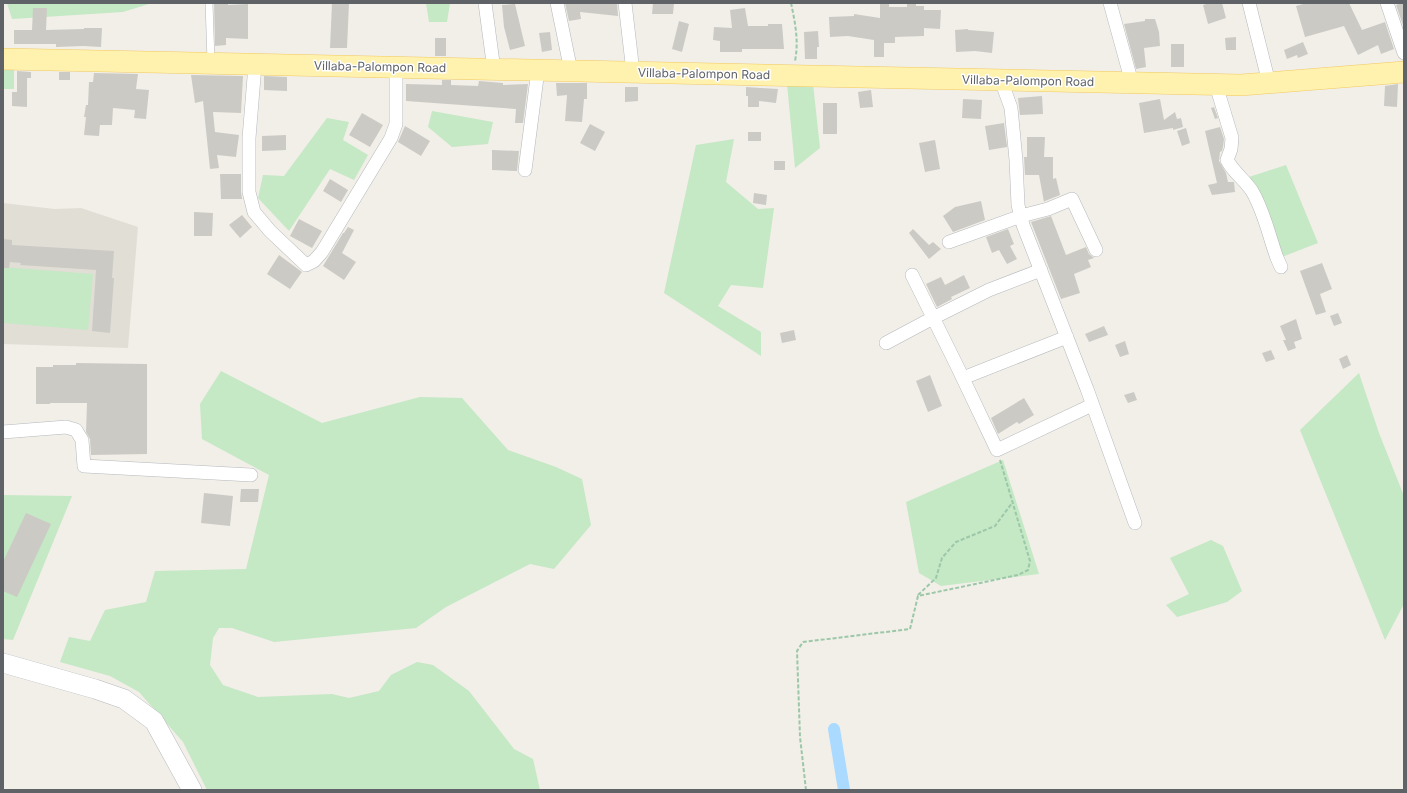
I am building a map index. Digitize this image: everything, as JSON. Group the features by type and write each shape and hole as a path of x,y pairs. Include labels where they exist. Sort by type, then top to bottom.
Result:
{"main road":[{"name":"Villaba-Palompon Road","path":"3,59 1216,85 1241,85 1404,72"},
{"path":"3,663 95,689 124,699 154,721 192,790"}],"street":[{"path":"485,3 494,70"},
{"path":"557,3 571,71"},
{"path":"625,3 633,72"},
{"path":"1110,3 1132,83"},
{"path":"1249,3 1269,83"},
{"path":"1387,3 1404,53"},
{"path":"255,64 249,138 249,192 254,212 270,231 306,265 314,261 322,252 391,138 396,124 396,67"},
{"path":"525,170 538,70"},
{"path":"1001,80 1011,108 1016,160 1018,205 1021,216 1135,522"},
{"path":"1216,85 1232,138 1231,149 1227,160 1230,166 1251,189 1257,200 1281,267"},
{"path":"949,242 1021,216 1048,209 1072,199 1096,250"},
{"path":"886,343 933,317 988,290 1041,270"},
{"path":"912,275 996,450 1092,405"},
{"path":"962,378 1067,337"},
{"path":"3,432 66,427 76,430 82,440 84,466 251,475"}],"lane":[{"path":"209,3 211,64"}],"path":[{"path":"791,3 798,47 792,76"},
{"path":"918,596 1018,575 1028,570 1030,561 996,450"},
{"path":"806,790 800,737 797,651 803,642 910,629 918,596 936,578 942,558 956,542 995,526 1012,503"}],"shaded area":[{"path":"3,203 54,209 81,208 138,227 128,348 3,344"}],"green space":[{"path":"7,3 152,3 123,12 12,19"},
{"path":"426,3 450,3 447,22 429,22"},
{"path":"3,59 14,59 14,89 3,89"},
{"path":"787,84 813,84 820,148 795,168"},
{"path":"432,111 493,122 488,144 452,147 428,127"},
{"path":"327,118 349,122 343,140 368,155 354,180 330,169 289,231 258,198 263,175 284,176"},
{"path":"734,139 726,182 758,209 774,208 763,288 731,285 718,306 761,332 761,356 664,293 696,145"},
{"path":"1286,165 1318,243 1274,260 1246,178"},
{"path":"3,267 93,274 88,330 3,323"},
{"path":"221,371 322,423 420,397 462,398 508,450 556,467 582,479 591,525 554,569 530,564 446,607 416,628 274,642 232,628 219,628 213,638 210,665 223,685 258,697 332,694 349,698 379,691 391,675 417,662 433,665 469,691 514,749 533,759 540,790 207,790 183,742 139,692 110,676 60,662 69,637 90,641 105,610 146,602 155,571 246,569 269,475 202,439 200,404"},
{"path":"1359,373 1379,433 1404,496 1404,604 1385,640 1300,430"},
{"path":"1003,460 1039,574 941,586 919,573 906,502"},
{"path":"3,495 72,496 13,640 3,639"},
{"path":"1211,540 1223,546 1242,591 1227,602 1177,617 1166,605 1189,594 1170,558"}],"building":[{"path":"214,3 228,3 228,5 248,4 248,39 226,38 226,45 215,46"},
{"path":"332,3 349,3 347,48 330,48"},
{"path":"565,3 617,3 618,16 580,12 581,19 569,21"},
{"path":"653,3 674,3 673,14 652,14"},
{"path":"880,3 889,3 889,7 907,7 907,3 916,3 916,6 924,6 924,10 941,10 940,29 924,28 924,36 895,37 895,43 884,43 884,57 874,57 874,40 848,36 830,37 829,17 854,16 854,14 880,18"},
{"path":"1209,3 1222,3 1226,18 1208,24 1203,5"},
{"path":"1307,3 1349,3 1362,30 1385,22 1394,49 1381,54 1378,45 1358,55 1344,26 1305,37 1296,6"},
{"path":"1404,3 1404,28 1396,5"},
{"path":"515,4 525,46 510,50 504,27 502,5"},
{"path":"33,8 47,8 46,30 102,28 101,47 56,47 56,44 14,44 14,30 32,30"},
{"path":"745,8 748,26 782,24 784,49 742,49 742,52 720,52 720,41 713,40 714,27 732,28 730,10"},
{"path":"1145,19 1155,19 1159,32 1160,46 1144,48 1146,67 1136,69 1124,24 1145,21"},
{"path":"679,21 689,24 682,52 672,49"},
{"path":"968,29 994,32 992,53 975,51 956,52 955,30"},
{"path":"818,31 819,47 817,47 817,59 805,59 804,32"},
{"path":"550,32 552,50 542,52 539,33"},
{"path":"1236,37 1236,50 1226,50 1225,38"},
{"path":"435,38 446,38 446,56 435,56"},
{"path":"1303,42 1308,54 1298,58 1297,55 1287,59 1284,50"},
{"path":"1171,44 1184,44 1184,67 1171,67"},
{"path":"17,71 31,72 31,78 27,78 27,107 12,106 12,92 17,92"},
{"path":"59,72 70,72 70,80 59,80"},
{"path":"94,73 138,74 136,89 149,90 146,119 134,118 135,110 113,108 112,125 100,125 99,136 84,135 86,117 84,117 86,105 88,105 89,82 93,82"},
{"path":"191,75 243,76 241,113 213,112 215,132 239,135 236,157 217,155 219,168 210,169 203,101 195,103"},
{"path":"264,76 287,77 287,91 264,90"},
{"path":"442,80 451,80 451,85 478,86 479,81 503,83 503,85 528,84 523,123 515,123 516,109 406,101 406,84 442,85"},
{"path":"556,83 587,83 587,99 584,99 582,122 565,121 567,95 557,96"},
{"path":"1398,84 1397,107 1384,106 1385,86"},
{"path":"625,87 638,87 638,101 625,102"},
{"path":"746,87 778,89 776,103 759,101 759,107 748,107"},
{"path":"871,90 873,107 860,108 858,92"},
{"path":"1042,96 1043,114 1020,115 1018,98"},
{"path":"963,99 982,100 981,119 962,118"},
{"path":"1160,99 1164,120 1175,112 1177,119 1181,118 1183,127 1173,130 1173,128 1144,133 1139,103"},
{"path":"823,103 837,103 837,134 823,134"},
{"path":"1214,107 1218,118 1215,119 1211,108"},
{"path":"362,113 383,125 370,147 349,135"},
{"path":"1004,123 1007,147 989,150 985,126"},
{"path":"590,124 605,132 595,151 580,143"},
{"path":"405,126 430,141 421,156 398,142"},
{"path":"1220,127 1224,139 1219,161 1226,173 1228,182 1234,182 1235,192 1212,195 1208,185 1217,183 1205,131"},
{"path":"1186,128 1190,143 1182,146 1177,131"},
{"path":"748,132 761,132 761,141 748,141"},
{"path":"286,135 286,150 262,151 262,136"},
{"path":"1027,137 1045,137 1044,157 1053,157 1053,179 1056,178 1060,195 1044,202 1039,175 1025,175 1024,157 1027,157"},
{"path":"935,140 940,169 925,172 919,143"},
{"path":"492,150 519,151 517,171 492,170"},
{"path":"774,161 785,161 785,170 774,170"},
{"path":"220,174 241,174 242,199 221,199"},
{"path":"330,179 348,190 341,202 323,191"},
{"path":"754,193 767,195 766,205 753,203"},
{"path":"981,201 985,220 953,232 943,216 955,207"},
{"path":"194,212 213,213 212,236 194,236"},
{"path":"242,215 252,227 240,238 229,225"},
{"path":"1051,216 1066,255 1086,247 1089,254 1094,258 1088,260 1091,267 1074,274 1080,293 1061,299 1031,222"},
{"path":"299,219 322,231 312,248 290,236"},
{"path":"348,227 354,230 342,253 356,262 344,280 323,266"},
{"path":"913,229 929,245 933,242 941,249 929,259 909,233"},
{"path":"1008,229 1014,244 1010,246 1017,259 1007,264 999,250 992,253 986,237"},
{"path":"3,239 12,240 12,245 114,251 112,278 114,278 110,333 92,331 96,270 20,265 21,263 10,262 9,268 3,268"},
{"path":"279,255 302,272 290,289 267,274"},
{"path":"1322,263 1332,289 1320,294 1326,312 1316,315 1300,271"},
{"path":"964,275 970,288 951,297 952,299 937,307 926,284 941,277 945,285"},
{"path":"1338,313 1342,323 1334,326 1330,316"},
{"path":"1296,319 1302,339 1294,342 1296,348 1288,351 1283,340 1286,340 1280,326"},
{"path":"1104,326 1108,335 1089,342 1085,334"},
{"path":"794,330 796,340 782,343 780,333"},
{"path":"1125,341 1129,354 1120,357 1115,345"},
{"path":"1271,350 1275,359 1266,362 1262,353"},
{"path":"1347,355 1351,365 1343,369 1339,359"},
{"path":"76,363 147,364 147,454 91,455 90,439 86,432 87,403 36,404 36,367 76,365"},
{"path":"930,375 942,406 928,412 916,381"},
{"path":"1134,392 1137,400 1128,403 1124,395"},
{"path":"1024,398 1034,415 1019,424 1017,422 998,434 991,418"},
{"path":"241,489 259,489 258,502 240,502"},
{"path":"204,493 233,496 230,526 201,523"},
{"path":"26,513 51,524 17,597 3,591 3,562"}],"waterway":[{"path":"834,729 844,790"}]}
